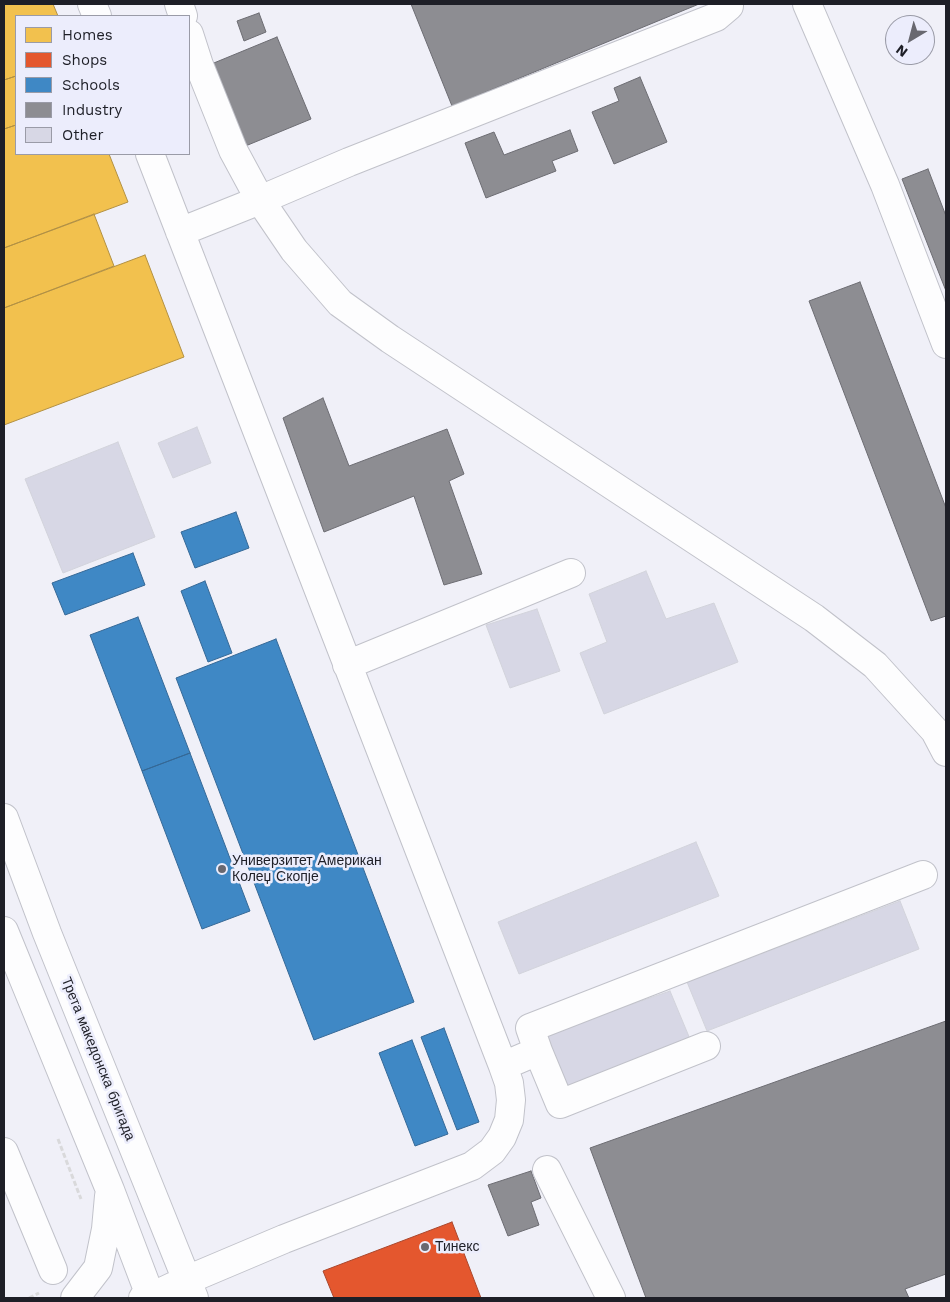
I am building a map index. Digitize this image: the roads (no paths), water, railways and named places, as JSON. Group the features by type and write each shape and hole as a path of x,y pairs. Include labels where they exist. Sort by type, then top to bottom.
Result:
{"street":[{"path":"180,232 349,162 716,17 729,4"},
{"path":"807,4 886,185 946,344"},
{"path":"190,37 232,150 260,200 294,250 340,303 390,339 814,618 875,665 935,731 946,752"},
{"path":"4,930 110,1190 149,1298 191,1289 284,1239 472,1166 492,1150 502,1137 509,1120 511,1100 509,1083 503,1066 150,155"},
{"path":"347,664 571,572"},
{"name":"Трета македонска бригада","path":"4,818 47,933 191,1289"},
{"path":"706,1046 560,1104 530,1028 923,875"},
{"path":"503,1066 538,1051"},
{"path":"4,1152 53,1270"},
{"path":"547,1170 611,1298"},
{"path":"75,1298 98,1268 106,1229 110,1190"}],"place":[{"name":"Универзитет Американ Колеџ Скопје","path":"222,869"},
{"name":"Тинекс","path":"425,1247"}]}
